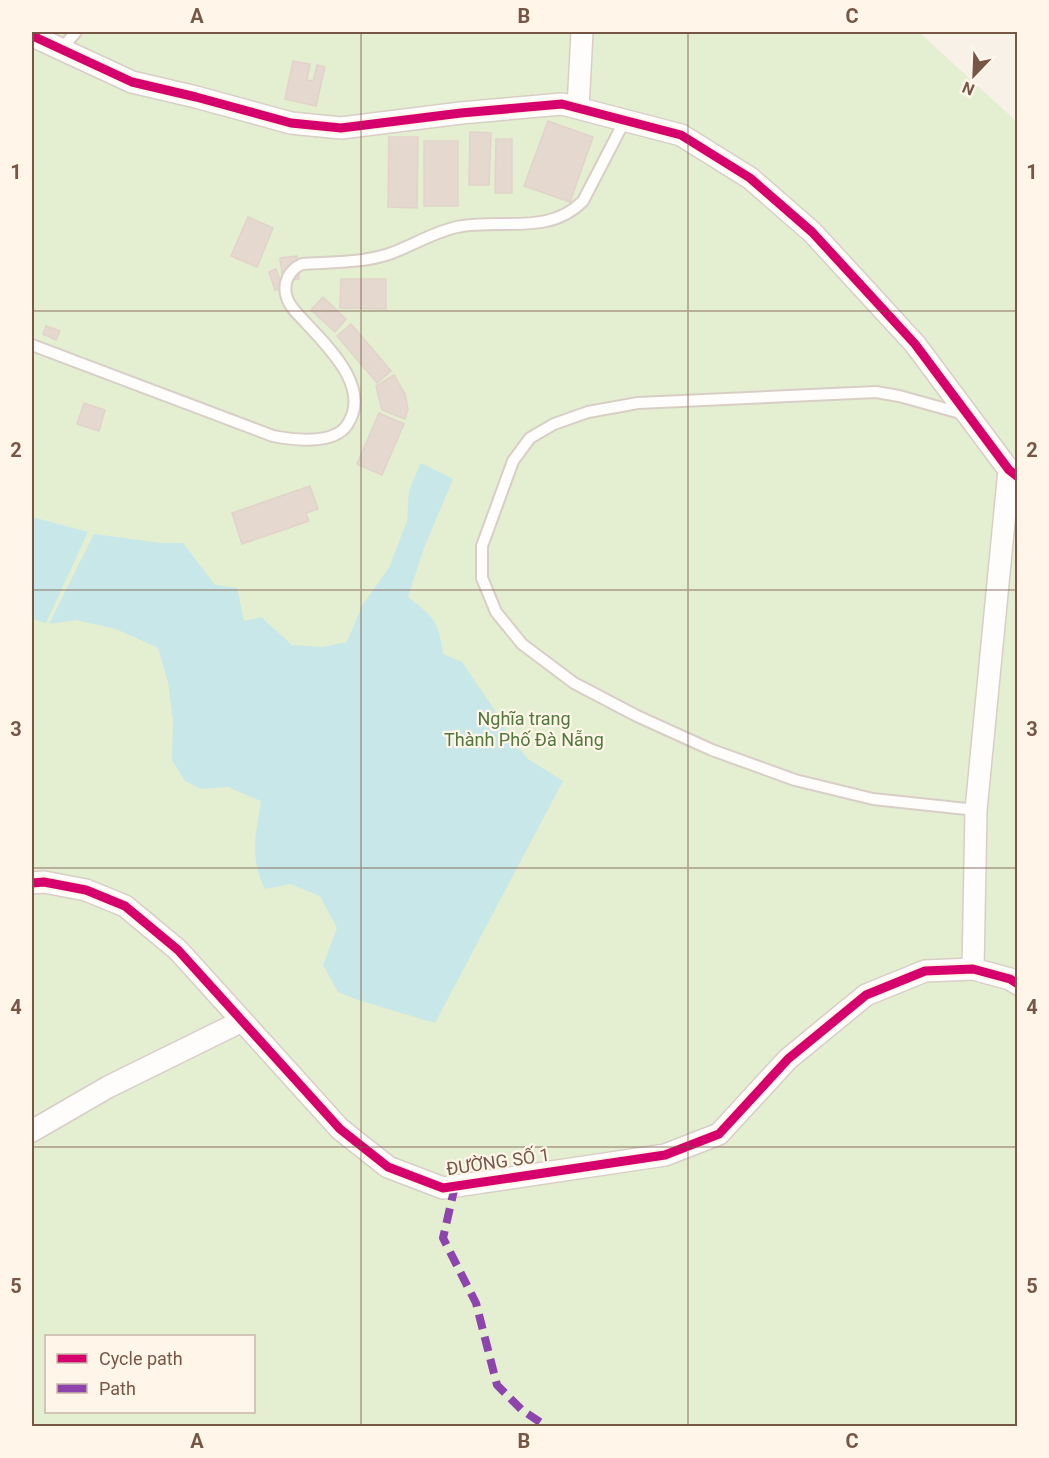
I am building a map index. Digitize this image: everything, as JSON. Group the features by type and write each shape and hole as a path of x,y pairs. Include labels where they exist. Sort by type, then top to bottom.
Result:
{"street":[{"path":"578,108 582,32"},
{"path":"33,38 132,82 291,123 341,128 461,113 562,104 681,135 750,178 812,232 915,344 1013,473 976,810 973,969"},
{"name":"ĐƯỜNG SỐ 1","path":"32,883 44,882 86,890 126,906 178,950 340,1130 388,1167 443,1188 665,1155 719,1134 788,1059 866,995 925,971 973,969 1010,979 1017,984"},
{"path":"32,1131 108,1087 242,1021"}],"lane":[{"path":"61,49 76,32"},
{"path":"32,345 273,436 303,440 333,435 344,429 351,419 355,408 355,396 352,384 335,356 290,306 285,288 286,280 294,268 302,264 371,258 388,254 456,228 541,223 564,217 574,211 588,193 625,120"},
{"path":"969,416 899,396 876,392 638,404 588,412 554,424 530,438 513,461 482,546 482,578 496,612 522,645 574,683 637,716 712,750 795,780 873,799 976,810"}],"green space":[{"name":"Nghĩa trang Thành Phố Đà Nẵng","path":"32,32 919,32 1017,122 1017,1426 32,1426"}],"water":[{"path":"421,463 453,479 424,548 408,597 429,615 437,627 443,654 462,662 498,715 511,739 528,759 563,781 435,1023 338,992 323,965 337,928 320,896 290,884 265,889 260,877 255,845 261,801 228,787 201,789 185,781 172,760 173,720 168,682 158,648 116,629 76,620 49,624 94,534 161,543 183,543 215,585 237,588 244,621 261,617 292,645 323,647 347,642 363,604 389,568 407,521 409,490"},
{"path":"32,517 88,532 46,623 32,619"}],"building":[{"path":"293,61 310,64 307,80 313,81 317,65 325,67 316,106 285,99"},
{"path":"548,121 593,137 570,202 524,186"},
{"path":"470,132 491,133 489,185 469,185"},
{"path":"389,137 418,137 417,208 388,207"},
{"path":"496,139 512,139 512,193 495,193"},
{"path":"424,141 458,141 458,206 424,206"},
{"path":"248,217 273,228 257,267 231,256"},
{"path":"297,256 299,279 283,281 280,258"},
{"path":"276,269 283,288 275,290 269,272"},
{"path":"341,279 386,279 386,309 340,308"},
{"path":"323,297 346,319 335,332 311,310"},
{"path":"351,324 391,371 377,383 337,336"},
{"path":"46,326 60,331 56,340 43,334"},
{"path":"394,375 405,394 408,409 405,419 382,410 376,386"},
{"path":"84,403 105,410 99,431 77,424"},
{"path":"379,413 404,424 382,475 357,464"},
{"path":"310,486 318,509 306,513 309,521 242,544 232,513"}],"marked path":[{"path":"455,1186 443,1238 476,1303 497,1385 522,1410 546,1426"}],"cycle path":[{"path":"32,33 37,38 132,82 291,123 341,128 461,113 562,104 681,135 750,178 812,232 915,344 1009,470 1018,477"},
{"path":"32,883 44,882 86,890 125,906 178,950 340,1129 388,1167 443,1188 665,1155 719,1134 788,1059 866,995 925,971 973,969 1010,979 1018,984"}]}
